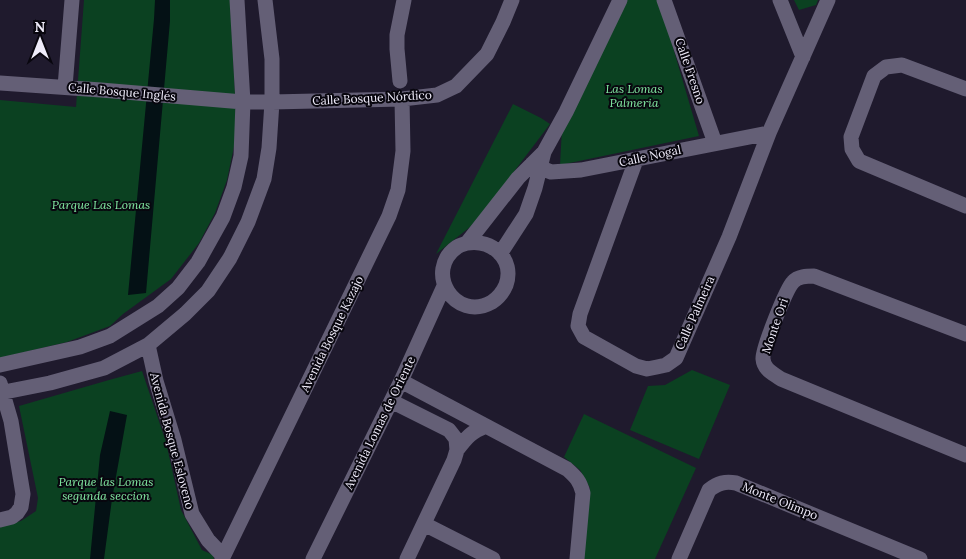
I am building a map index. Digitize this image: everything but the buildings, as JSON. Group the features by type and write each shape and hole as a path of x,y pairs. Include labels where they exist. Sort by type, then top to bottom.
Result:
{"street":[{"path":"65,87 72,0"},
{"path":"0,365 80,347 110,336 158,306 178,288 198,262 224,217 232,194 241,156 243,102 237,0"},
{"path":"0,520 12,517 17,513 21,507 23,494 11,421 1,389 50,383 104,368 148,345 208,292 230,258 248,222 264,179 269,148 272,59 265,0"},
{"path":"400,81 396,36 404,0"},
{"name":"Calle Bosque Nórdico","path":"272,102 402,99 437,95 456,86 488,54 512,0"},
{"path":"467,243 518,178 536,166 566,112 620,0"},
{"name":"Calle Fresno","path":"664,0 715,143"},
{"path":"780,0 803,57"},
{"name":"Calle Palmeira","path":"636,160 580,314 578,326 584,337 636,366 647,369 666,365 676,358 729,237 769,133 828,0"},
{"path":"966,89 902,65 886,67 874,76 851,137 852,149 859,161 966,206"},
{"name":"Calle Bosque Inglés","path":"0,83 243,102 272,102"},
{"name":"Avenida Bosque Kazajo","path":"223,558 389,216 398,190 403,151 402,99"},
{"name":"Calle Nogal","path":"536,166 551,172 581,170 769,133"},
{"path":"500,254 526,214 535,188 536,166"},
{"path":"482,242 500,254 506,262 508,272 507,283 496,300 487,305 466,306 457,302 449,295 444,286 442,275 446,259 457,247 467,243 482,242"},
{"name":"Monte Ori","path":"966,334 814,276 804,276 794,280 788,289 763,358 766,369 780,379 966,455"},
{"name":"Avenida Lomas de Oriente","path":"313,559 401,381 444,286"},
{"name":"Avenida Bosque Esloveno","path":"148,345 192,514 208,540 223,558"},
{"path":"401,381 567,469 576,477 583,492 577,559"},
{"path":"391,401 449,430 456,439 457,450"},
{"path":"408,559 457,450 474,431 486,426"},
{"name":"Monte Olimpo","path":"679,559 708,490 721,483 728,482 736,483 920,559"},
{"path":"424,524 493,559"}],"green space":[{"name":"Parque Las Lomas","path":"84,0 230,0 237,132 227,180 215,213 199,243 171,279 123,314 110,326 67,342 0,358 0,100 76,107"},
{"name":"Las Lomas Palmeria","path":"624,0 659,0 699,136 560,165 562,128"},
{"path":"794,0 818,0 816,5 799,10"},
{"path":"513,104 550,124 481,215 470,227 436,254"},
{"path":"692,370 730,385 699,459 630,430 648,386 665,385"},
{"name":"Parque las Lomas segunda seccion","path":"142,371 166,442 181,510 202,550 213,555 214,559 0,559 0,526 21,521 36,511 38,498 19,406"},
{"path":"584,414 696,468 655,559 581,559 586,532 590,488 580,470 564,457"}],"shaded area":[{"path":"155,0 170,0 170,21 146,293 128,295 154,19"},
{"path":"110,411 127,415 112,499 104,559 90,559 100,455"}]}
